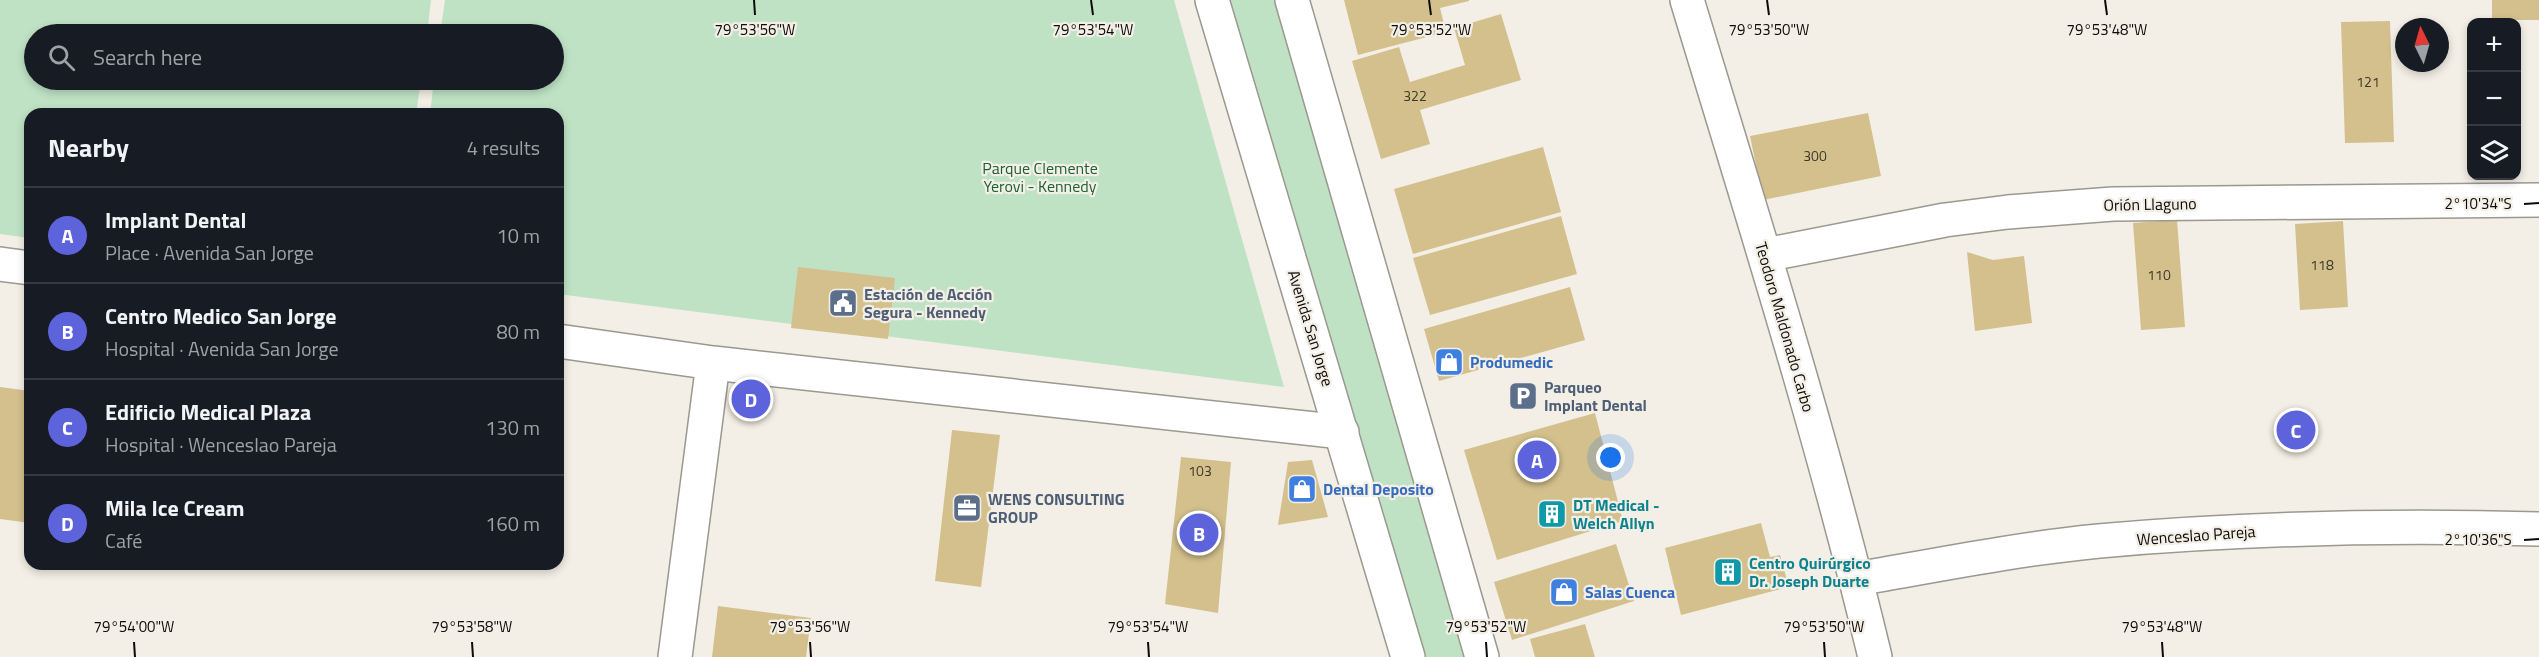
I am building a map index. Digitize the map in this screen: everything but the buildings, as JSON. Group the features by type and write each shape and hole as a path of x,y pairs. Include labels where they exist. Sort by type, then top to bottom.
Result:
{"street":[{"name":"Avenida San Jorge","path":"1212,0 1408,657"},
{"path":"1292,0 1482,657"},
{"name":"Teodoro Maldonado Carbo","path":"1687,0 1765,255 1857,579 1875,657"},
{"name":"Orión Llaguno","path":"1765,255 1945,220 2008,212 2113,204 2539,200"},
{"path":"0,264 24,267"},
{"path":"564,343 713,363 1342,432"},
{"path":"675,657 713,363"},
{"name":"Wenceslao Pareja","path":"1857,579 1972,558 2098,541 2267,530 2458,527 2539,529"}],"green space":[{"path":"0,0 431,0 428,24 24,24 24,90 420,90 417,108 24,108 24,237 0,234"},
{"name":"Parque Clemente Yerovi - Kennedy","path":"445,0 1174,0 1284,387 564,295 564,108 431,108 433,90 564,90 564,24 441,24"},
{"path":"1212,0 1297,0 1500,657 1408,657"}],"place":[{"name":"Estación de Acción Segura - Kennedy","path":"843,303"},
{"name":"Produmedic","path":"1449,362"},
{"name":"Parqueo Implant Dental","path":"1523,396"},
{"name":"Mila Ice Cream","path":"751,399"},
{"name":"Edificio Medical Plaza","path":"2296,430"},
{"name":"Implant Dental","path":"1537,460"},
{"name":"Dental Deposito","path":"1302,489"},
{"name":"WENS CONSULTING GROUP","path":"967,508"},
{"name":"DT Medical - Welch Allyn","path":"1552,514"},
{"name":"Centro Medico San Jorge","path":"1199,533"},
{"name":"Centro Quirúrgico Dr. Joseph Duarte","path":"1728,572"},
{"name":"Salas Cuenca","path":"1564,592"}]}
